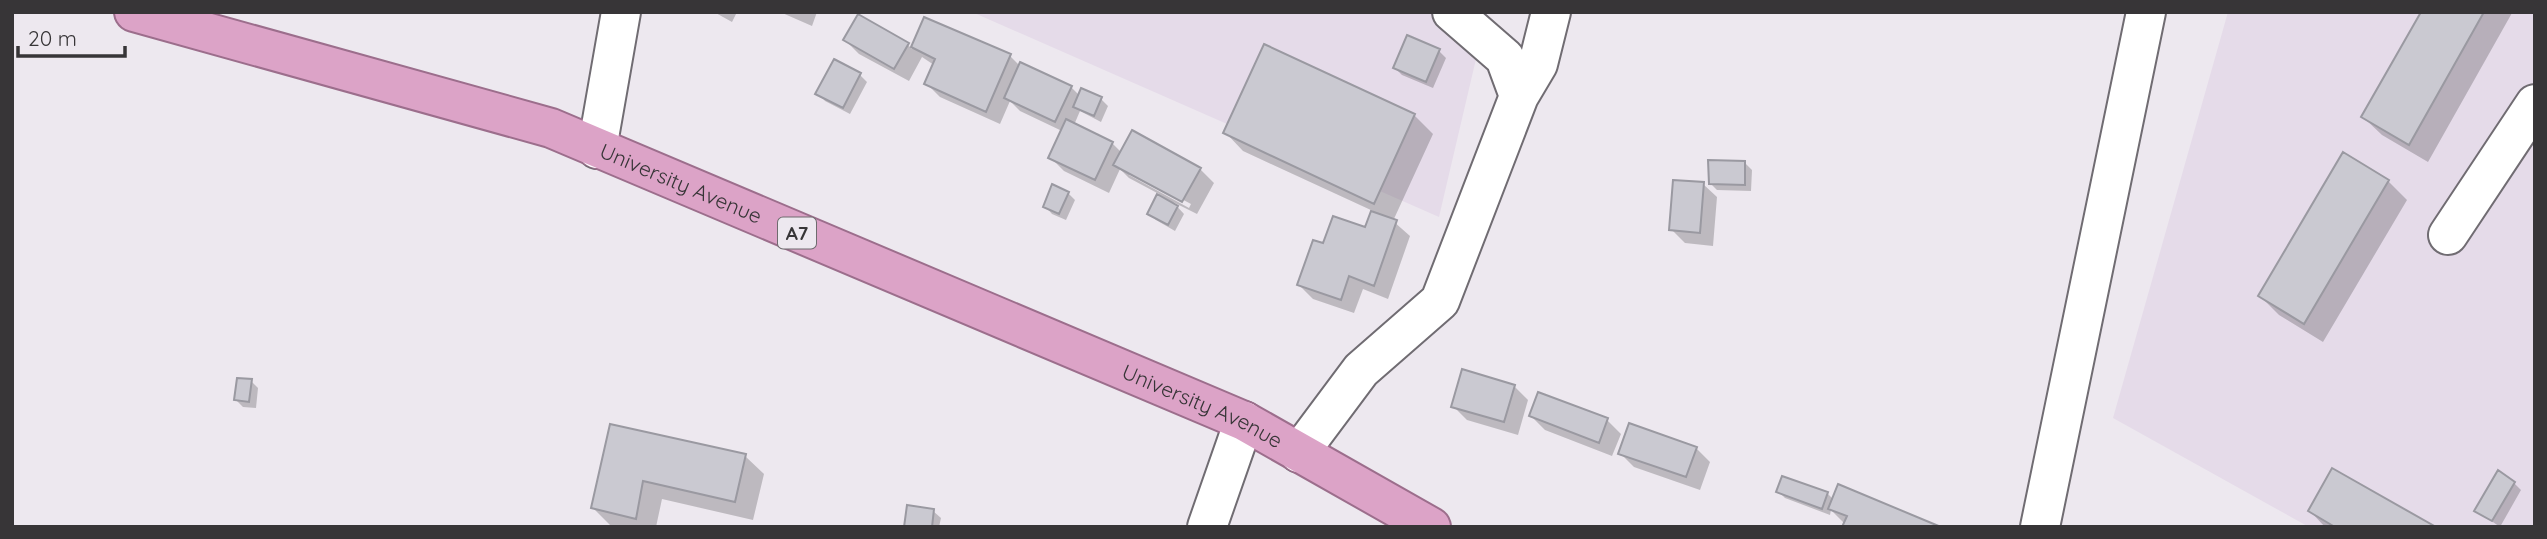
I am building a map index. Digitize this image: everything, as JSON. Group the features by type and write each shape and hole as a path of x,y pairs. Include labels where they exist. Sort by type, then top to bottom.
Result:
{"highway":[{"name":"University Avenue","path":"134,12 551,128 1244,421 1431,527"}],"street":[{"path":"597,149 621,12"},
{"path":"1452,12 1505,58 1519,96"},
{"path":"1299,453 1361,370 1440,300 1519,96 1538,64 1551,12"},
{"path":"2040,527 2146,12"},
{"path":"2448,235 2535,104"},
{"path":"1207,527 1244,421"}],"shaded area":[{"path":"972,12 1487,12 1439,217"},
{"path":"2228,12 2535,12 2535,527 2309,527 2113,418"}],"building":[{"path":"2421,12 2484,12 2409,145 2361,117"},
{"path":"858,14 909,43 894,69 843,40"},
{"path":"924,17 1011,54 986,112 924,84 935,59 911,47"},
{"path":"1407,35 1440,49 1426,82 1393,68"},
{"path":"1264,44 1415,114 1374,204 1223,133"},
{"path":"834,59 861,73 843,108 815,94"},
{"path":"1020,62 1072,86 1055,122 1004,98"},
{"path":"1081,88 1102,97 1094,116 1073,107"},
{"path":"1066,119 1113,142 1095,180 1048,158"},
{"path":"1132,130 1201,168 1182,202 1113,165"},
{"path":"2343,152 2389,180 2304,324 2258,296"},
{"path":"1708,160 1745,161 1745,185 1709,184"},
{"path":"1673,180 1704,182 1700,233 1669,230"},
{"path":"1052,184 1069,192 1059,214 1043,207"},
{"path":"1157,194 1178,206 1168,225 1147,214"},
{"path":"1371,211 1397,220 1374,286 1349,276 1341,300 1297,285 1313,240 1323,243 1333,216 1365,227"},
{"path":"1462,369 1515,385 1504,422 1451,407"},
{"path":"237,378 252,379 249,402 234,400"},
{"path":"1538,392 1608,418 1599,443 1529,416"},
{"path":"1629,423 1697,447 1686,477 1618,454"},
{"path":"610,424 746,454 735,502 643,481 636,519 591,508"},
{"path":"2332,468 2436,527 2335,527 2308,511"},
{"path":"2498,470 2515,482 2492,521 2474,511"},
{"path":"1782,476 1828,492 1822,509 1776,492"},
{"path":"1838,484 1941,527 1842,527 1847,516 1828,509"},
{"path":"907,505 934,509 932,527 904,527"}]}
